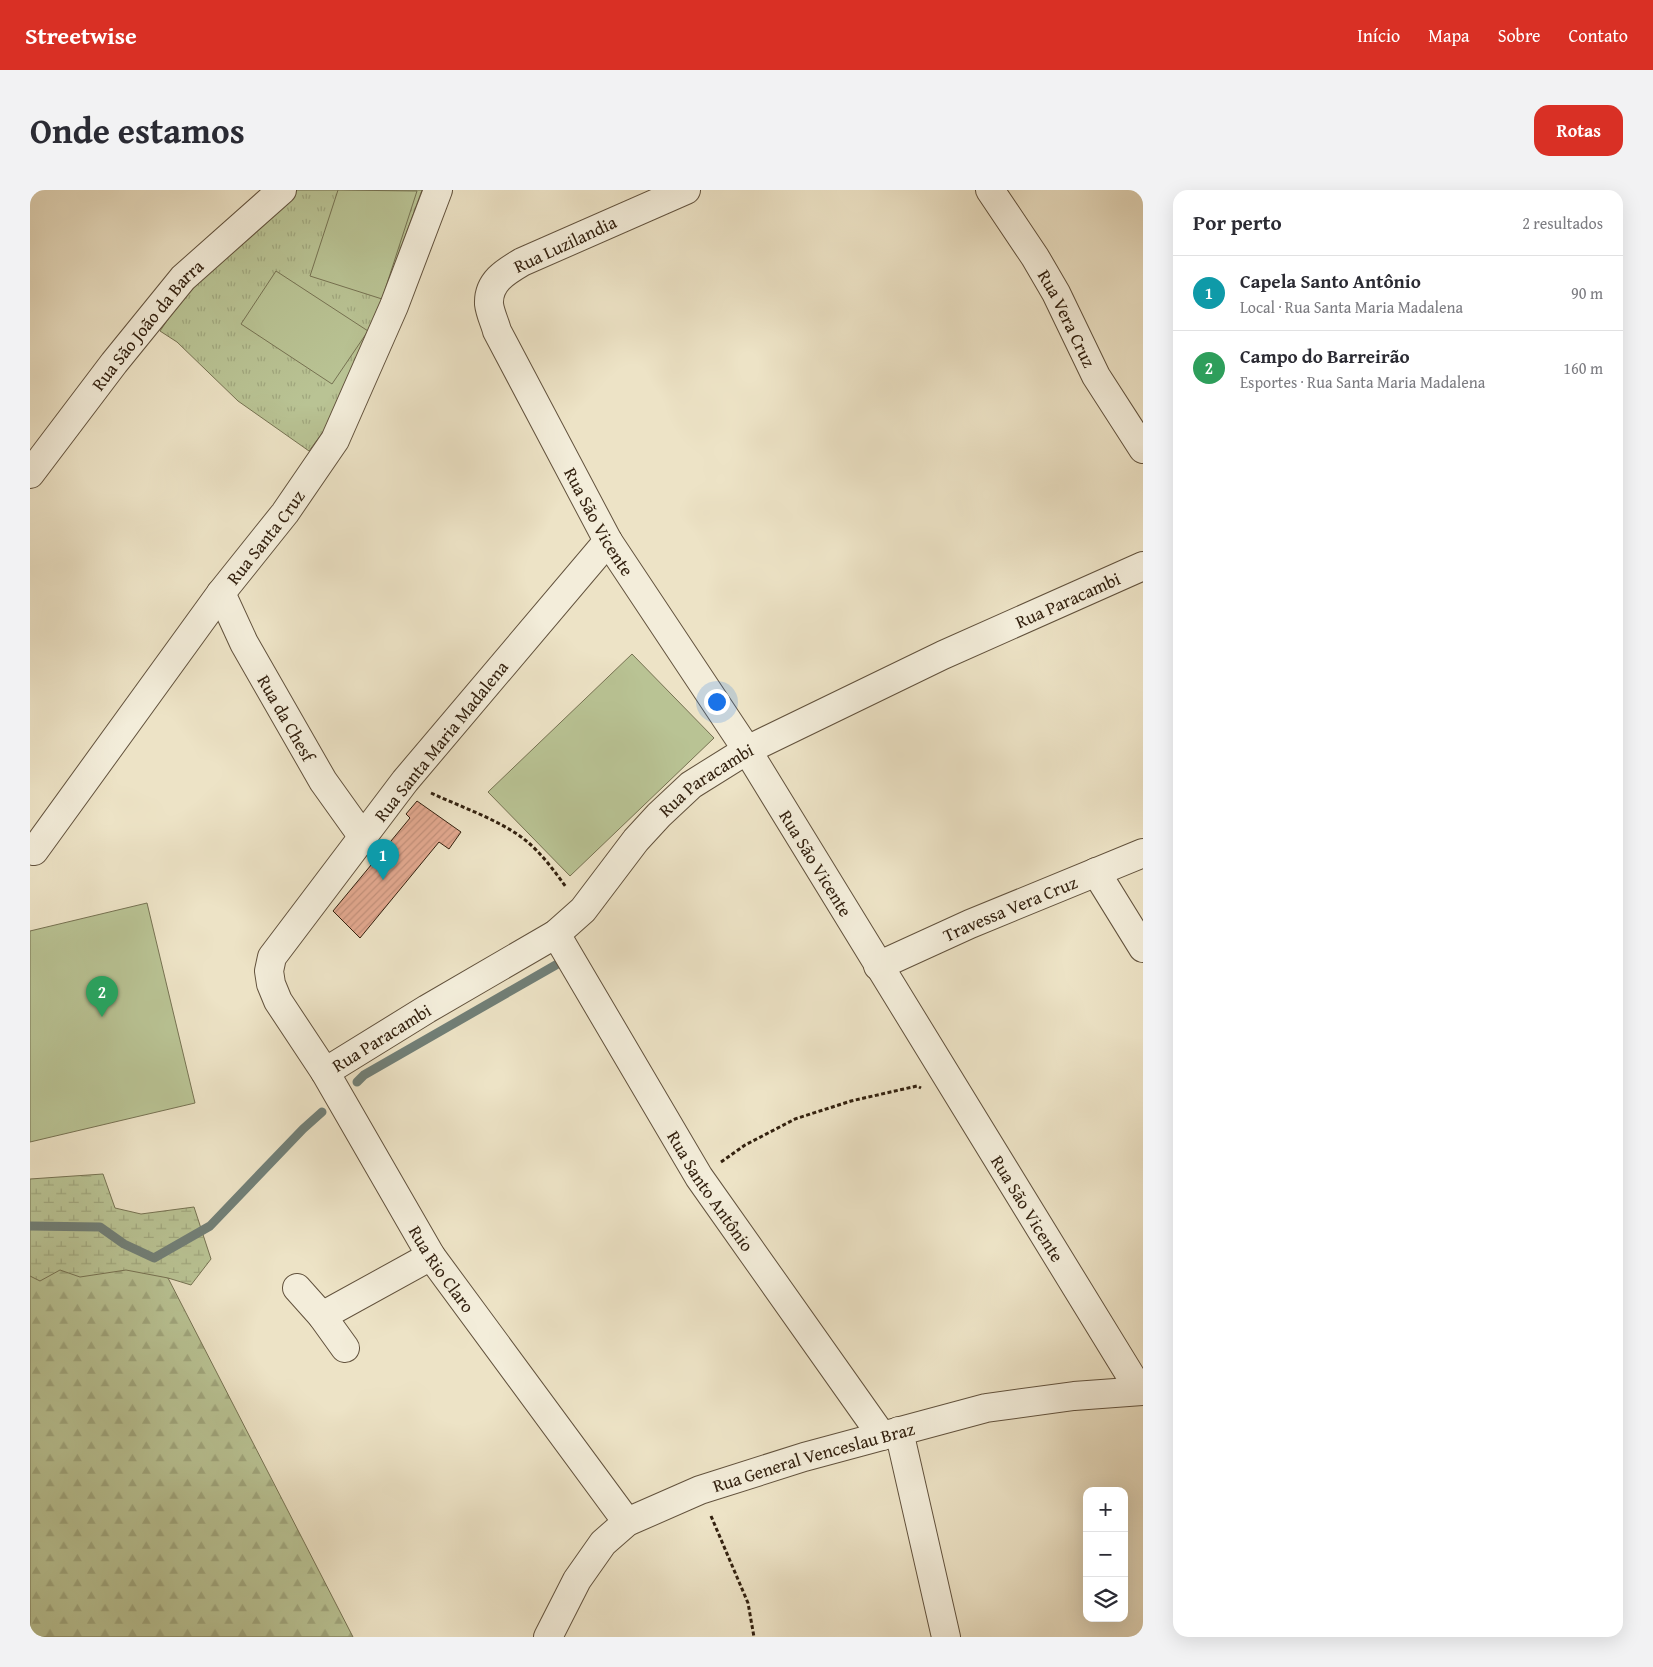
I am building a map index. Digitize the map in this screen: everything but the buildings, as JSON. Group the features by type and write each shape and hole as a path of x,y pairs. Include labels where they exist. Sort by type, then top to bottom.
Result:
{"street":[{"name":"Rua São João da Barra","path":"30,474 114,363 183,278 282,190"},
{"name":"Rua Santa Cruz","path":"34,851 221,592 285,513 335,440 394,306 438,190"},
{"name":"Rua Luzilandia","path":"497,332 489,304 493,286 502,274 522,262 686,190"},
{"name":"Rua Vera Cruz","path":"990,190 1048,278 1096,376 1143,449"},
{"name":"Rua São Vicente","path":"497,332 608,541 747,750 878,966 1142,1391"},
{"name":"Rua Santa Maria Madalena","path":"278,1001 271,984 269,971 272,957 405,781 608,541"},
{"name":"Rua Paracambi","path":"325,1072 427,1009 556,934 583,910 636,840 659,815 691,785 747,750 943,655 1143,566"},
{"name":"Rua da Chesf","path":"221,592 244,643 323,781 363,837"},
{"name":"Travessa Vera Cruz","path":"878,966 970,924 1143,854"},
{"path":"1096,872 1143,948"},
{"name":"Rua Santo Antônio","path":"556,934 699,1177 890,1434"},
{"name":"Rua Rio Claro","path":"278,1001 325,1072 432,1256 627,1522"},
{"path":"322,1316 432,1256"},
{"path":"296,1288 322,1316 346,1348"},
{"name":"Rua General Venceslau Braz","path":"548,1637 578,1580 603,1544 627,1522 700,1490 804,1457 986,1408 1074,1396 1142,1391"},
{"path":"890,1434 946,1637"}],"path":[{"path":"405,781 518,834 545,858 583,910"},
{"path":"699,1177 745,1145 795,1119 851,1101 917,1086 925,1089"},
{"path":"700,1490 748,1603 754,1637"}],"green space":[{"path":"295,190 422,190 345,402 309,451 238,401 177,342 160,331 193,282"},
{"path":"338,190 417,191 382,299 310,276"},
{"path":"276,271 368,331 332,384 241,324"},
{"path":"632,654 714,738 570,876 488,792"},
{"path":"147,903 195,1103 30,1142 30,931"},
{"path":"103,1174 115,1208 141,1214 194,1207 211,1259 191,1285 168,1278 126,1270 80,1277 60,1270 40,1281 30,1276 30,1179"},
{"path":"30,1255 128,1257 168,1278 353,1637 30,1637"}],"waterway":[{"path":"357,1082 364,1075 561,962"},
{"path":"30,1226 100,1227 124,1244 154,1258 210,1226 303,1129 322,1112"}],"place":[{"name":"Capela Santo Antônio","path":"383,880"},
{"name":"Campo do Barreirão","path":"102,1017"}]}
